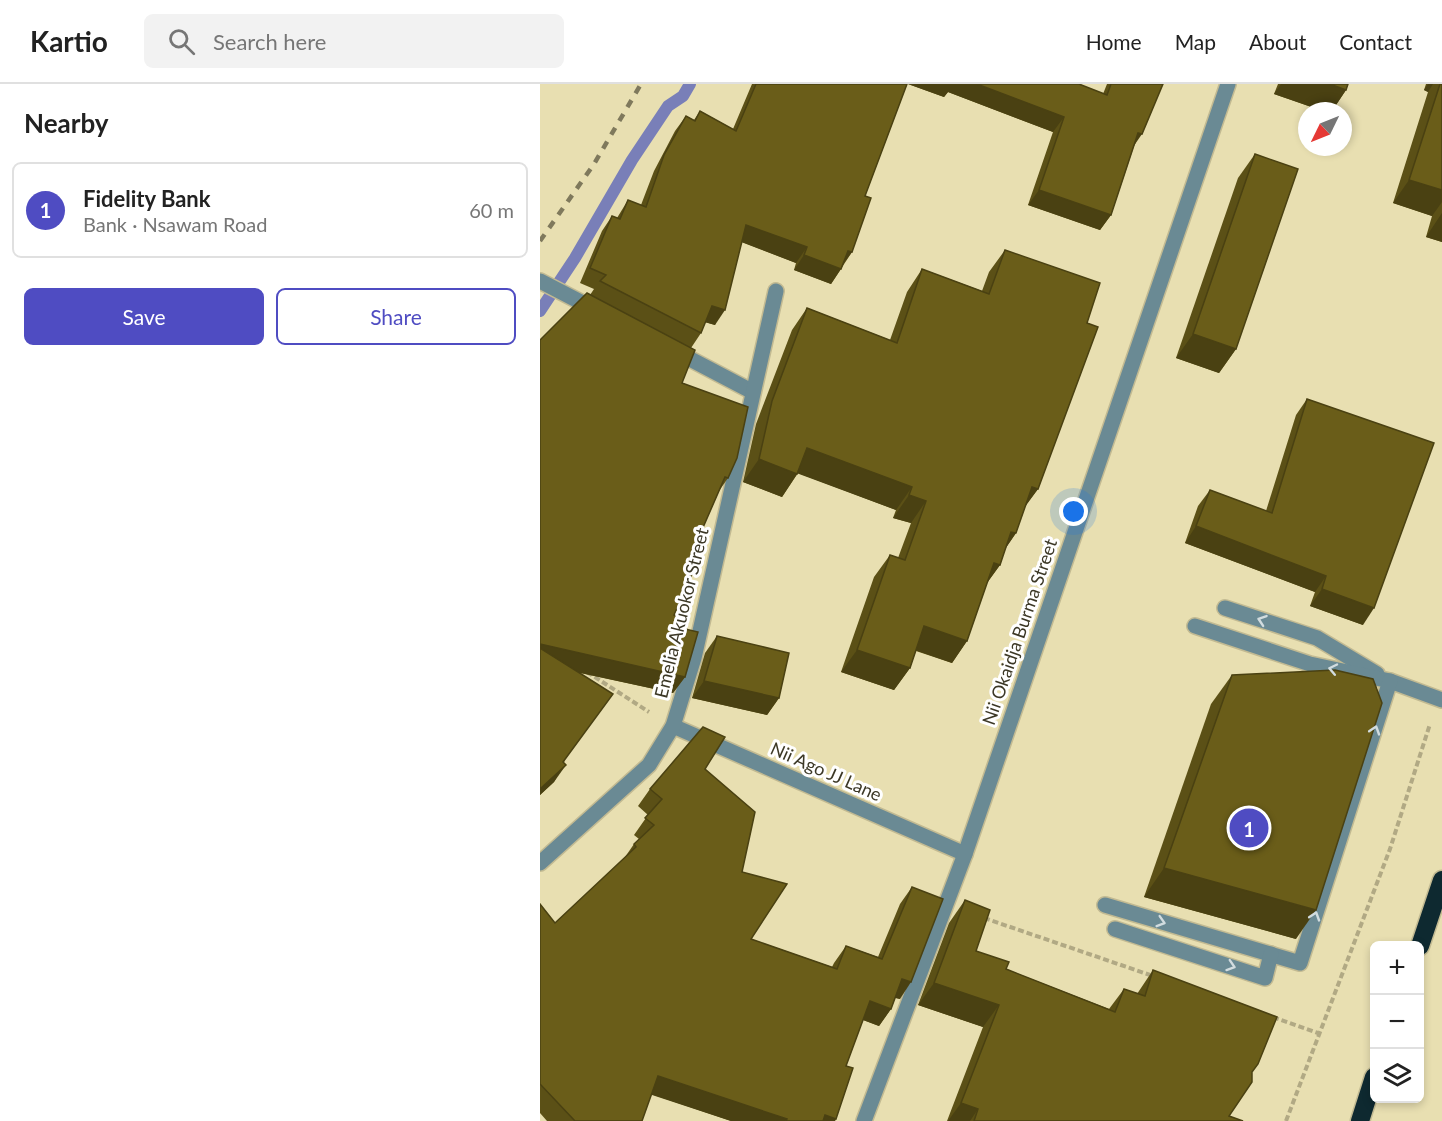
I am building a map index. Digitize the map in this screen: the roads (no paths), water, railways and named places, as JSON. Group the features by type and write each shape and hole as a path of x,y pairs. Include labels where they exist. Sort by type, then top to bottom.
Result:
{"highway":[{"path":"1421,941 1442,880"},
{"path":"1360,1121 1370,1090"}],"street":[{"name":"Nii Okaidja Burma Street","path":"864,1121 964,854 1228,84"},
{"path":"540,281 611,318"},
{"name":"Emelia Akuokor Street","path":"540,863 649,765 673,726 694,658 776,291"},
{"path":"662,344 753,392"},
{"path":"1225,608 1317,639 1390,681"},
{"path":"1196,626 1310,664 1390,681 1440,699"},
{"path":"1105,905 1300,963 1390,681"},
{"name":"Nii Ago JJ Lane","path":"673,726 964,854"},
{"path":"1115,928 1265,978 1271,954"}],"waterway":[{"path":"540,311 575,258 632,160 668,106 683,96 690,84"}],"railway":[{"path":"540,241 594,164 641,84"}],"place":[{"name":"Fidelity Bank","path":"1249,828"}]}
